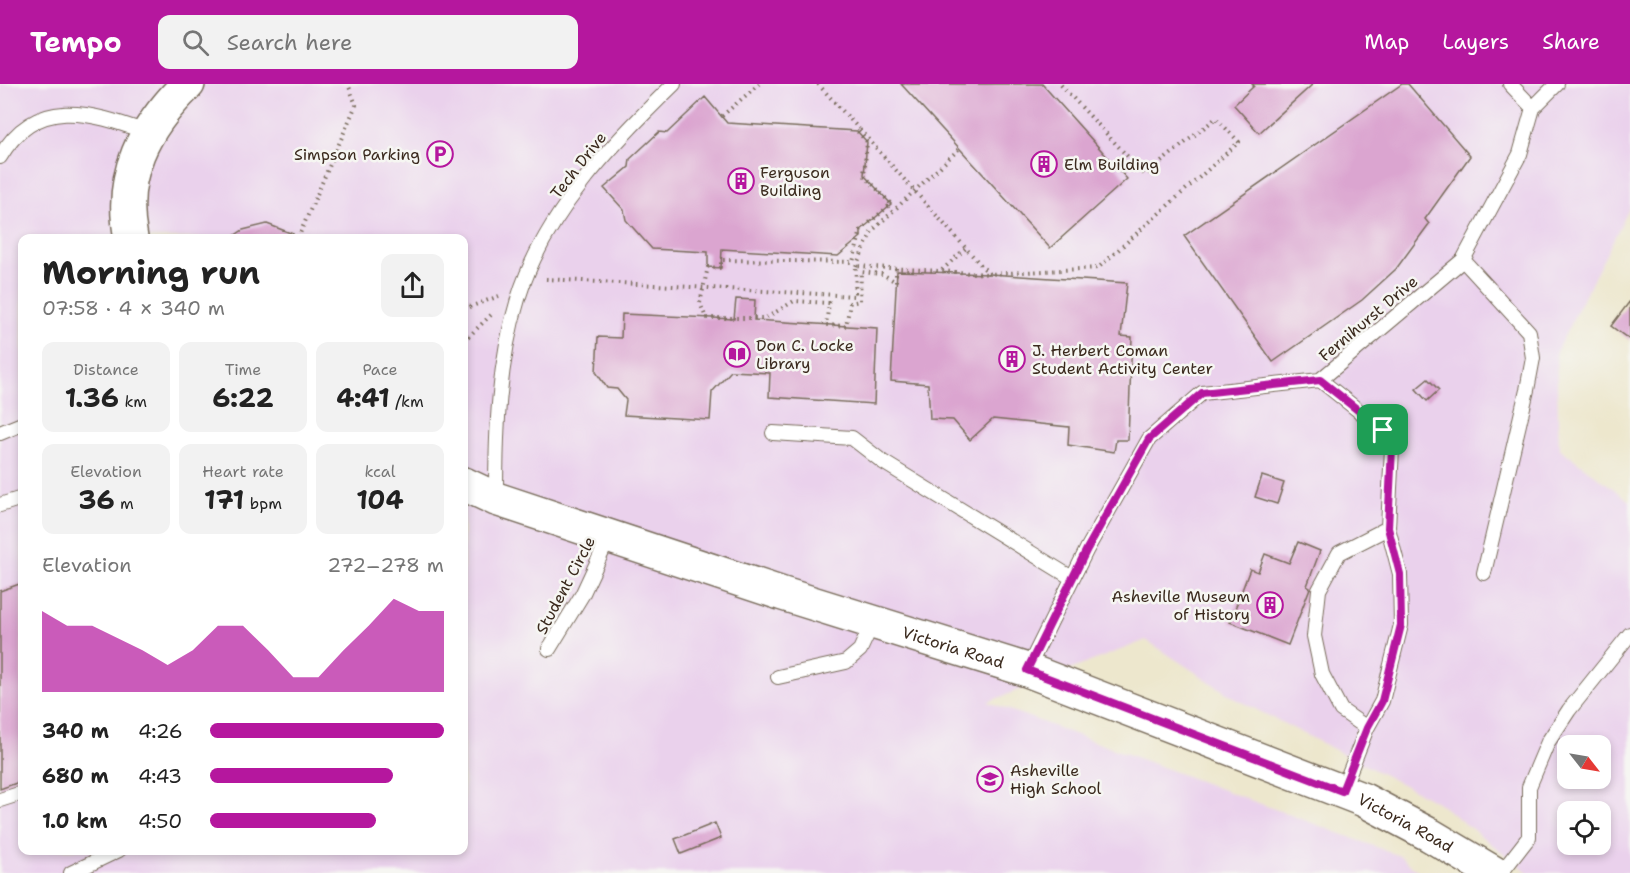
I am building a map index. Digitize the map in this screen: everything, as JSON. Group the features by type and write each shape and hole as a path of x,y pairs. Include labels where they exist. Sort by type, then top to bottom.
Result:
{"street":[{"path":"131,234 127,197 133,167 146,132 166,106 188,84"},
{"name":"Victoria Road","path":"468,486 496,499 609,537 1027,670 1342,791 1430,835 1494,873"}],"lane":[{"name":"Tech Drive","path":"496,499 496,428 500,386 510,329 525,279 538,252 588,175 674,84"},
{"path":"1510,84 1533,108"},
{"name":"Fernihurst Drive","path":"1027,670 1072,578 1149,439 1202,393 1320,380 1463,260 1520,154 1533,108 1557,84"},
{"path":"0,157 20,128 34,120 46,117 80,114 111,120 146,132"},
{"path":"1463,260 1529,332 1533,344 1527,390 1507,466 1484,573"},
{"path":"1320,380 1383,430 1392,448 1388,528 1400,574 1401,625 1382,701 1367,728 1342,791"},
{"path":"0,433 18,426"},
{"path":"773,433 852,438 883,462 1072,578"},
{"path":"468,474 496,499"},
{"path":"0,505 18,499"},
{"path":"1367,728 1341,710 1322,674 1314,636 1320,591 1339,553 1388,528"},
{"name":"Student Circle","path":"549,649 582,595 609,537"},
{"path":"778,677 846,662 860,650 873,622"},
{"path":"1501,873 1529,837 1529,787 1548,742 1569,710 1630,634"},
{"path":"0,800 18,794"},
{"path":"71,873 109,855"}],"path":[{"path":"300,234 356,105 348,84"},
{"path":"722,116 759,84"},
{"path":"818,84 989,274"},
{"path":"856,266 989,274 1098,268 1239,142 1216,118 1145,175 1060,84"},
{"path":"859,129 857,131 867,142 864,175 891,204 861,230 853,262 721,261 721,268 708,267 700,303 706,318 765,318 794,301 829,303 826,325 846,326 850,303 860,301 861,272 882,274 896,282 896,268"},
{"path":"525,279 702,286 855,296 856,266 872,231 960,148"},
{"path":"941,271 966,248"},
{"path":"468,307 506,293"},
{"path":"468,337 495,312"}],"shaded area":[{"path":"0,84 1630,84 1630,207 1556,352 1559,448 1630,501 1630,873 1529,873 1437,802 1236,699 1146,640 988,702 1400,856 1420,873 0,873"}],"building":[{"name":"Elm Building","path":"901,84 1042,84 1127,179 1050,248"},
{"path":"1252,84 1313,84 1259,133 1234,105 1254,86"},
{"path":"1402,84 1408,84 1470,156 1425,219 1429,224 1396,269 1362,300 1273,362 1184,236"},
{"name":"Ferguson Building","path":"705,97 727,123 857,131 867,142 864,175 891,204 861,230 861,237 838,256 722,249 721,268 708,267 708,252 652,249 626,220 624,210 604,188 629,167 630,159 659,132 667,133"},
{"path":"267,224 293,234 237,234 243,230"},
{"name":"J. Herbert Coman Student Activity Center","path":"897,271 1127,283 1121,336 1132,337 1128,440 1116,440 1114,452 1068,445 1069,427 993,419 970,440 953,420 930,419 928,384 891,381"},
{"name":"Don C. Locke Library","path":"736,299 755,300 754,320 877,328 874,404 769,397 770,373 731,371 712,392 710,420 624,415 626,400 617,389 607,388 596,372 598,337 621,338 622,314 734,319"},
{"path":"1630,301 1630,340 1611,326"},
{"path":"1428,379 1439,390 1427,401 1416,389"},
{"path":"1262,476 1284,483 1277,504 1255,497"},
{"name":"Asheville Museum of History","path":"1298,542 1320,551 1307,586 1310,588 1288,645 1230,622 1250,569 1258,572 1265,554 1289,563"},
{"path":"18,584 18,782 0,789 0,591"},
{"path":"715,823 721,838 681,854 675,839"}],"place":[{"name":"Simpson Parking","path":"440,154"},
{"name":"Elm Building","path":"1044,164"},
{"name":"Ferguson Building","path":"741,181"},
{"name":"Don C. Locke Library","path":"737,354"},
{"name":"J. Herbert Coman Student Activity Center","path":"1012,359"},
{"name":"Asheville Museum of History","path":"1270,605"},
{"name":"Asheville High School","path":"990,779"}],"route":[{"path":"1320,380 1383,430 1392,448 1388,528 1400,574 1401,625 1382,701 1367,728 1342,791 1027,670 1087,549 1149,439 1202,393 1320,380"}]}
